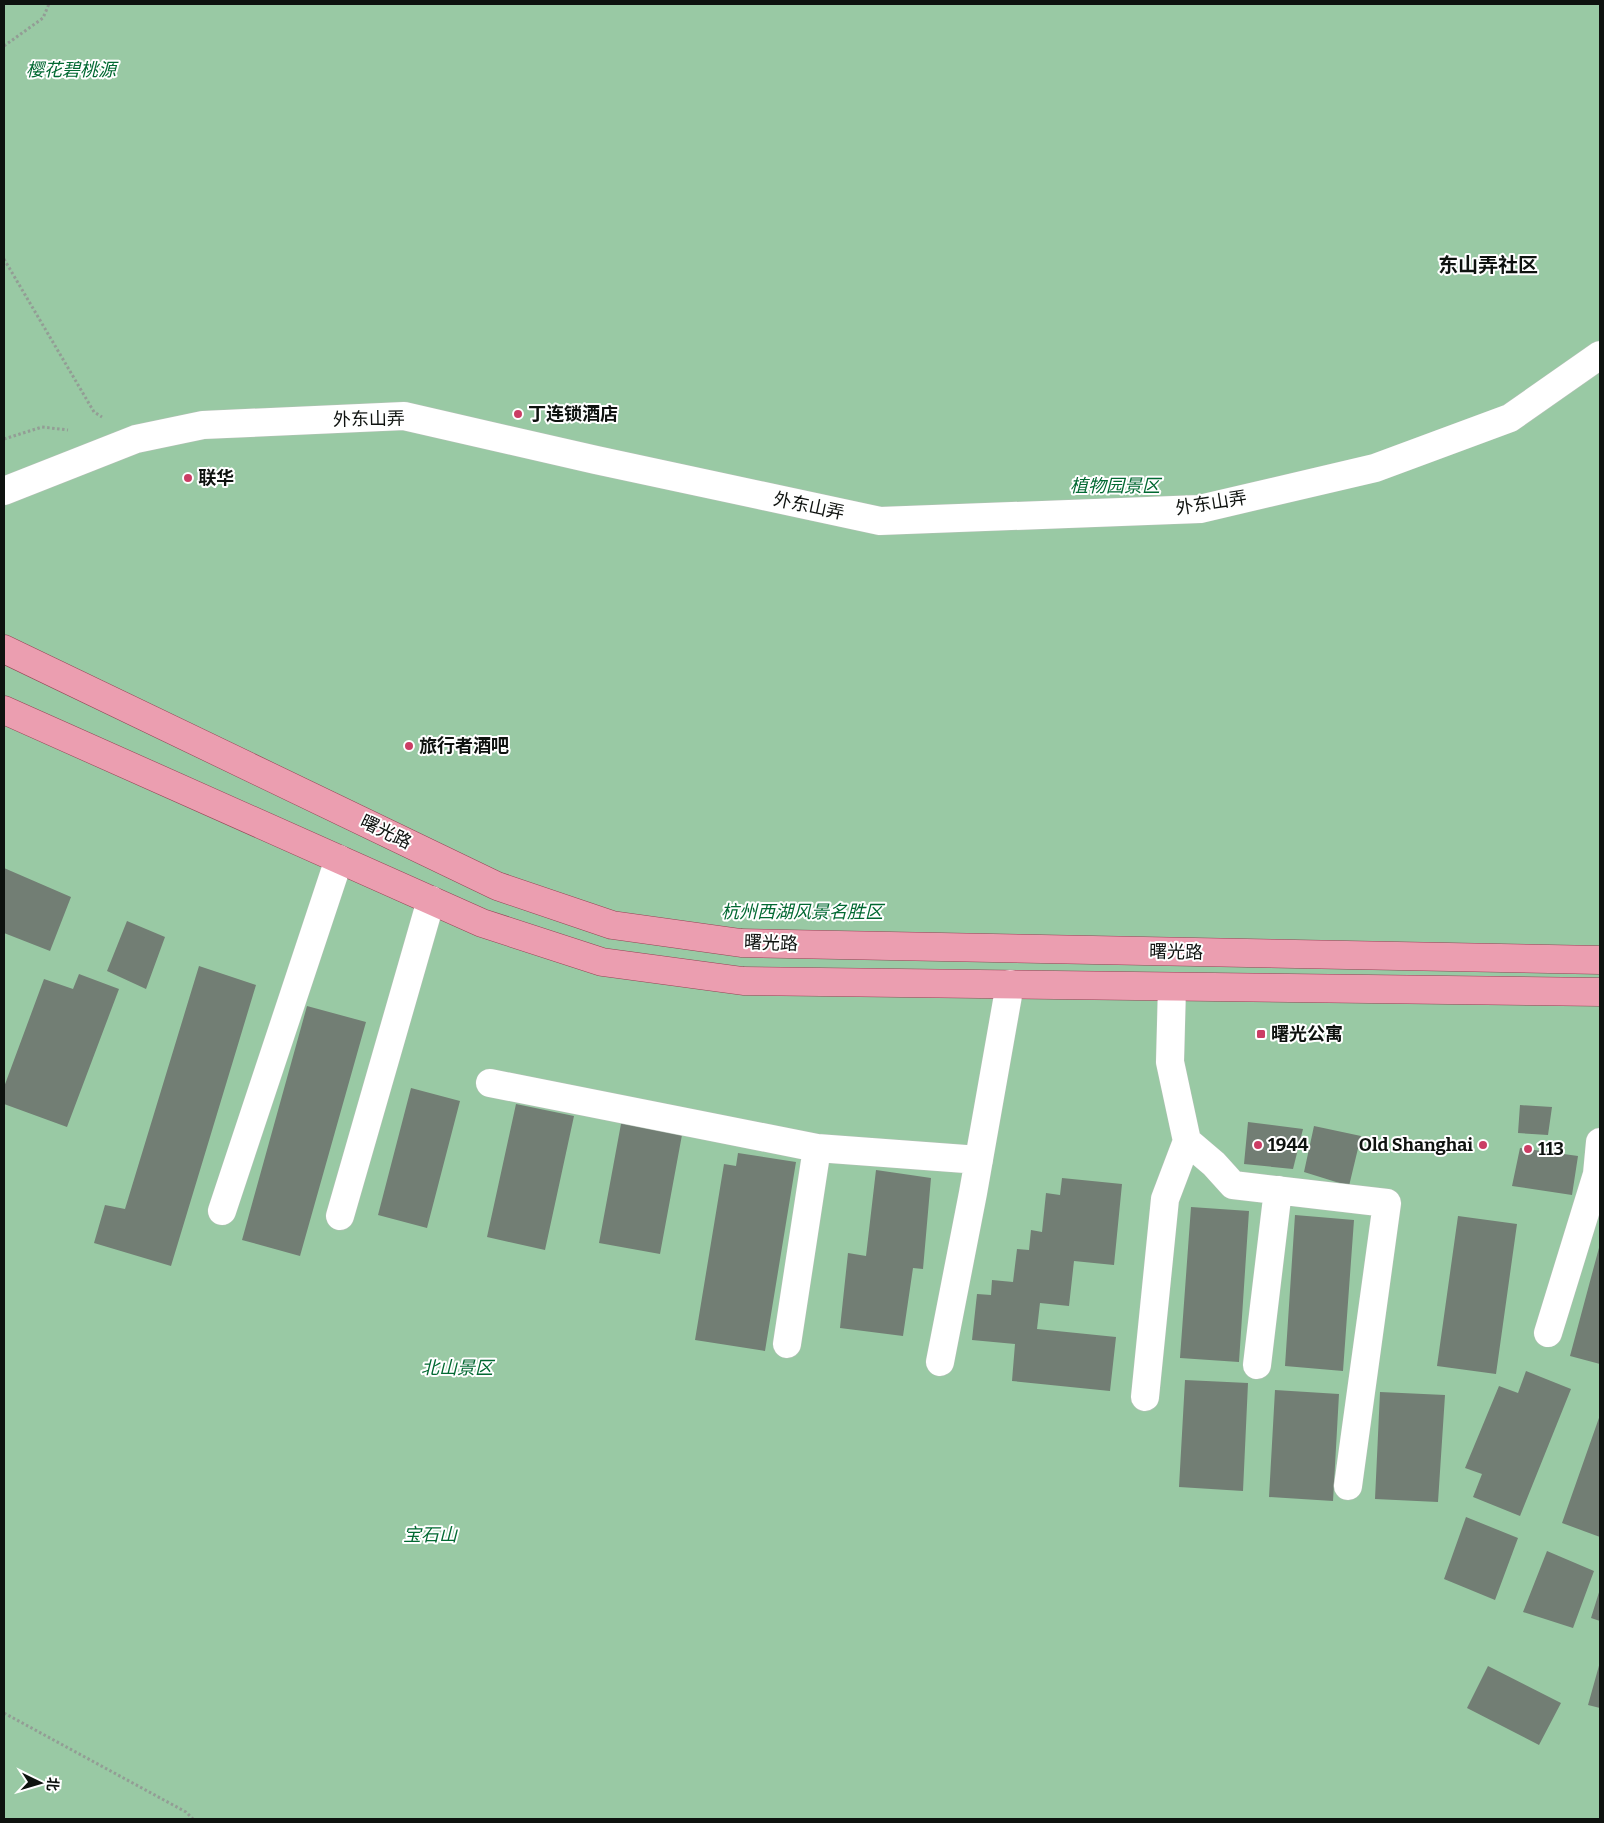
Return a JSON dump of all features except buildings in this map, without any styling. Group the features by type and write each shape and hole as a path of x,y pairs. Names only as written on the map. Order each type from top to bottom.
{"main road":[{"name":"曙光路","path":"4,649 497,886 612,925 741,943 1600,960"},
{"name":"曙光路","path":"4,710 482,923 602,962 742,981 1600,992"}],"street":[{"name":"外东山弄","path":"4,492 136,439 203,424 404,416 880,521 1200,509 1375,468 1510,418 1600,355"},
{"path":"222,1211 339,859"},
{"path":"340,1216 432,900"},
{"path":"940,1362 979,1160 1010,984"},
{"path":"1144,1397 1165,1199 1188,1141 1170,1062 1172,987"},
{"path":"490,1083 817,1148 979,1160"},
{"path":"1188,1141 1214,1164 1233,1185 1387,1203 1348,1486"},
{"path":"1548,1333 1597,1174 1600,1142"},
{"path":"787,1344 817,1148"},
{"path":"1257,1364 1278,1190"}],"path":[{"path":"4,46 43,18 49,4"},
{"path":"4,259 94,412 136,439"},
{"path":"4,439 42,427 70,431"},
{"path":"4,1713 186,1812 193,1819"}],"green space":[{"name":"杭州西湖风景名胜区","path":"4,4 1600,4 1600,1819 4,1819"}],"place":[{"name":"丁连锁酒店","path":"518,414"},
{"name":"联华","path":"188,478"},
{"name":"旅行者酒吧","path":"409,746"},
{"name":"曙光公寓","path":"1261,1034"},
{"name":"1944","path":"1258,1145"},
{"name":"Old Shanghai","path":"1483,1145"},
{"name":"113","path":"1528,1149"}],"district":[{"name":"东山弄社区","path":"1488,265"}],"park label":[{"name":"樱花碧桃源","path":"71,70"},
{"name":"植物园景区","path":"1115,486"},
{"name":"北山景区","path":"457,1368"},
{"name":"宝石山","path":"430,1535"}]}
